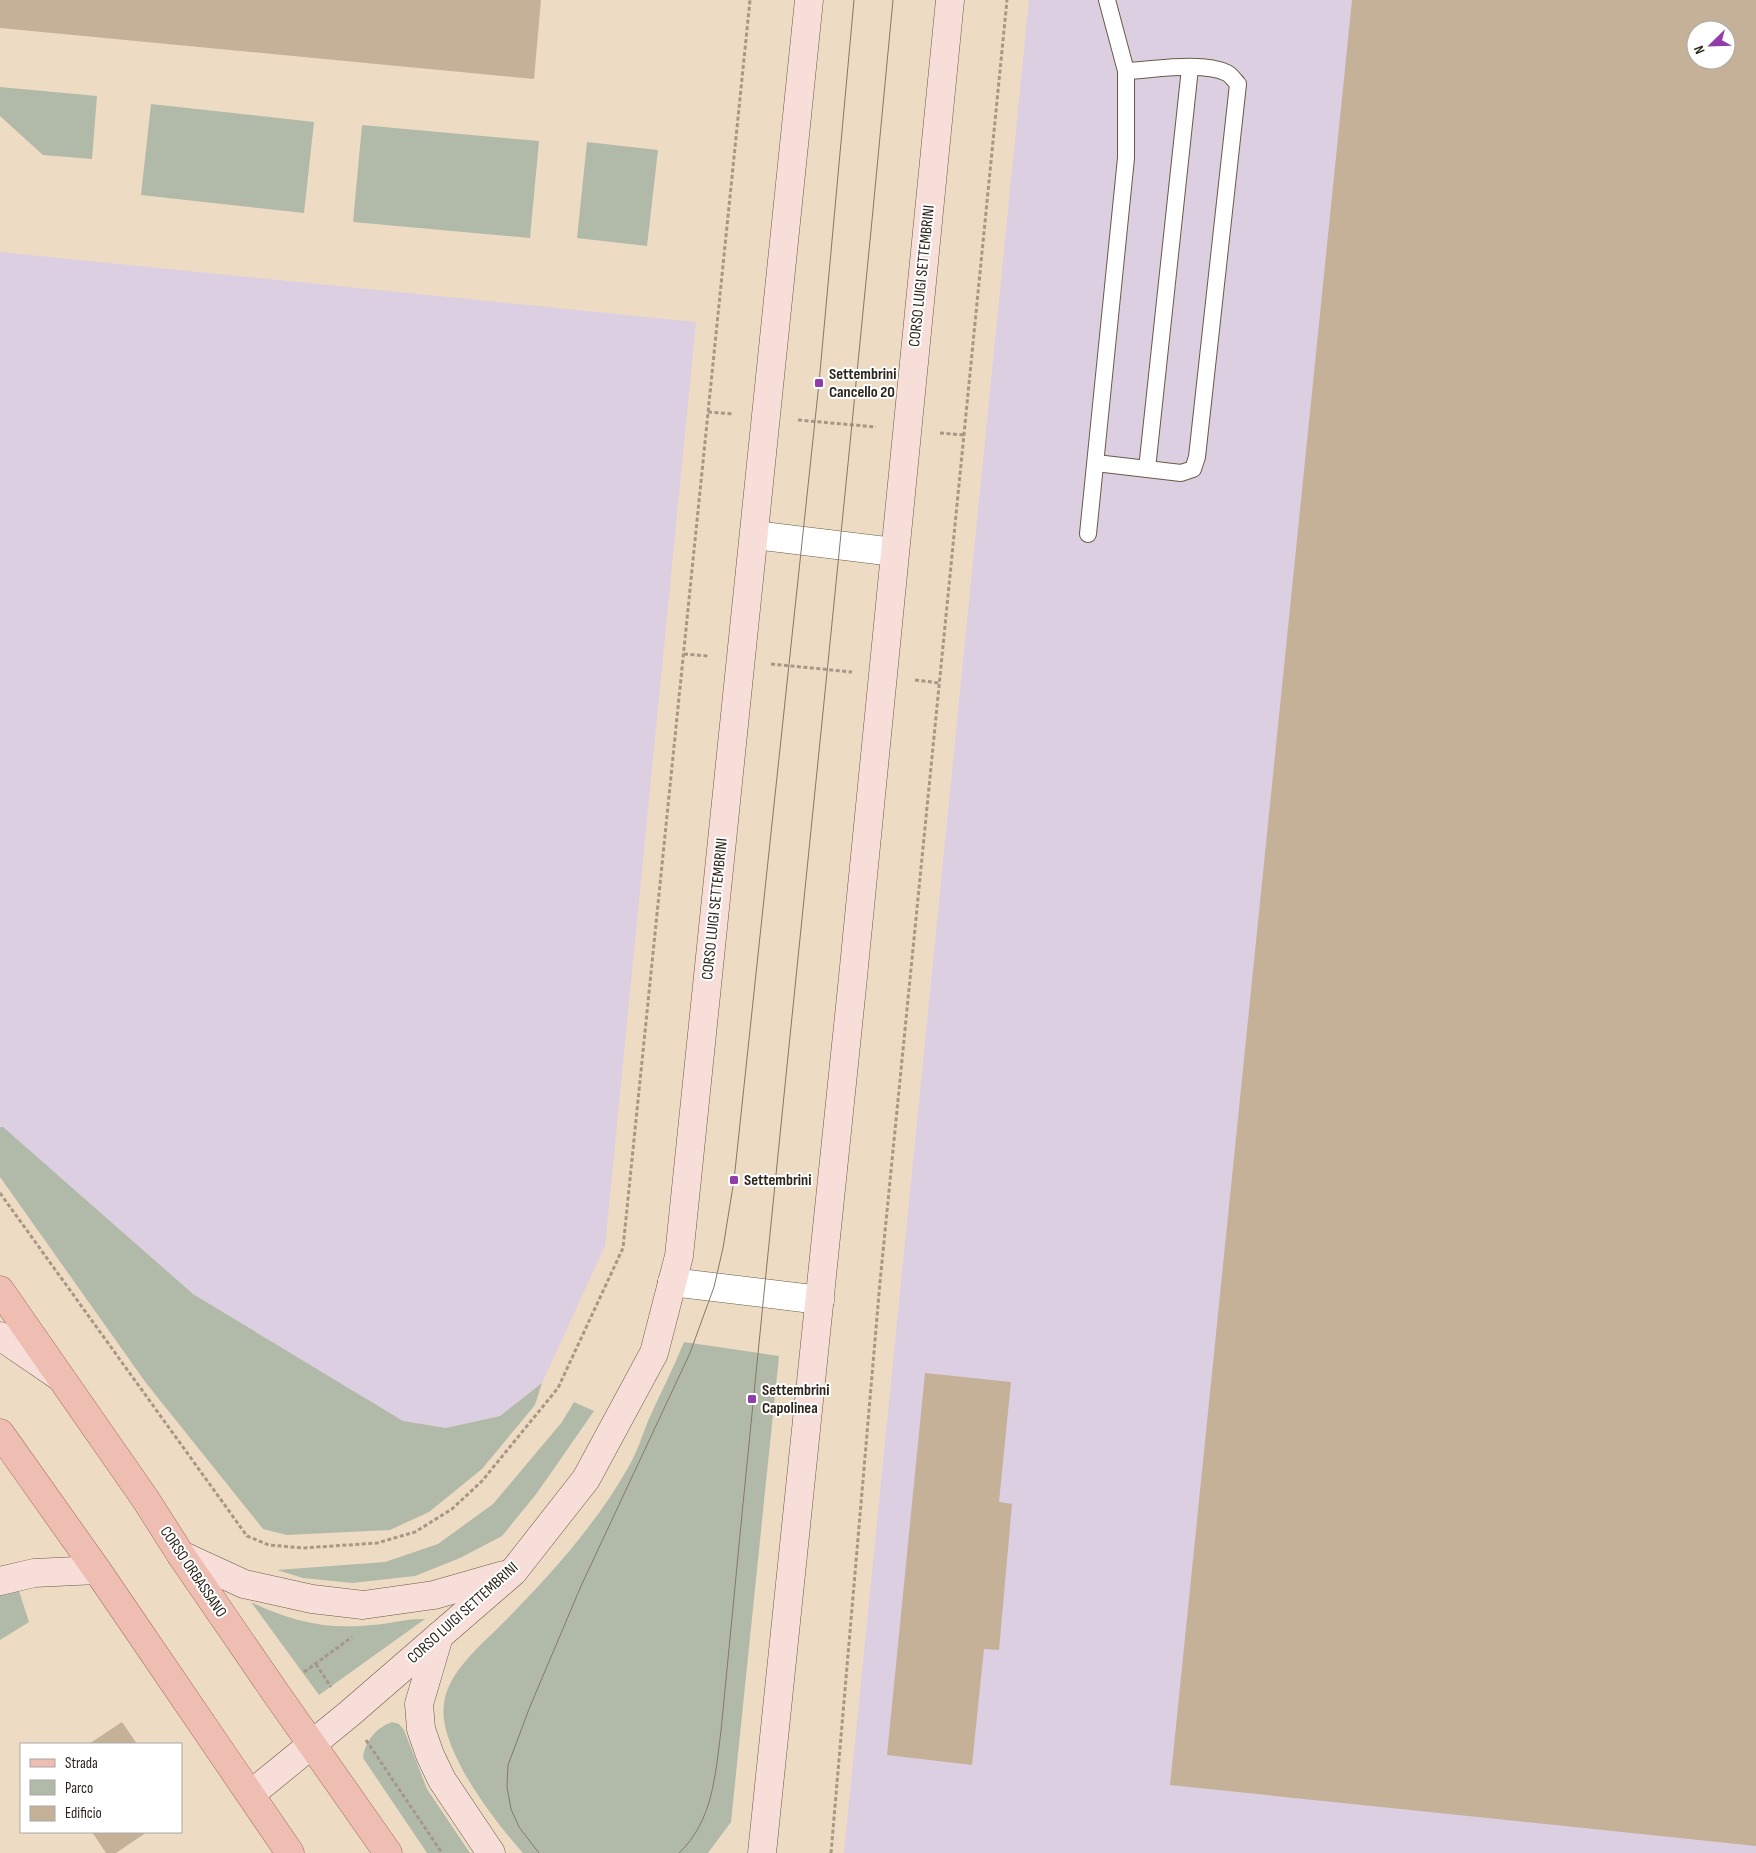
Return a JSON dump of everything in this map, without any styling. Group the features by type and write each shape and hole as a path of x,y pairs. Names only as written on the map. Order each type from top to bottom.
{"main road":[{"name":"CORSO LUIGI SETTEMBRINI","path":"251,1794 349,1714 512,1572 586,1480 654,1353 679,1256 809,0"},
{"name":"CORSO LUIGI SETTEMBRINI","path":"762,1853 820,1300 950,0"},
{"name":"CORSO ORBASSANO","path":"0,1290 388,1853"},
{"path":"0,1336 61,1378"},
{"path":"0,1432 97,1570 290,1853"},
{"path":"181,1555 244,1584 312,1600 363,1604 434,1595 512,1572"},
{"path":"0,1581 34,1573 97,1570"},
{"path":"439,1636 419,1704 421,1729 430,1755 442,1780 491,1853"}],"street":[{"path":"754,535 894,552"},
{"path":"672,1282 820,1300"}],"lane":[{"path":"1088,534 1126,158 1126,71 1107,0"},
{"path":"1096,463 1181,473 1193,468 1197,457 1238,84 1228,74 1213,69 1190,68 1126,71"},
{"path":"1147,469 1190,68"}],"path":[{"path":"0,1193 247,1536 269,1545 303,1548 377,1543 415,1532 452,1509 482,1481 558,1388 624,1248 750,0"},
{"path":"831,1853 880,1282 1007,0"},
{"path":"708,412 964,435"},
{"path":"684,654 939,683"},
{"path":"304,1672 357,1632"},
{"path":"316,1664 442,1853"}],"shaded area":[{"path":"1029,0 1756,0 1756,1853 844,1853"},
{"path":"0,252 696,322 605,1246 542,1383 500,1416 446,1428 403,1421 193,1294 0,1126"}],"green space":[{"path":"0,87 97,96 92,159 43,155 0,116"},
{"path":"151,104 314,122 304,213 141,195"},
{"path":"362,125 539,141 530,238 353,222"},
{"path":"587,142 658,150 647,246 577,238"},
{"path":"0,1127 3,1127 193,1294 403,1421 446,1428 500,1416 542,1383 535,1405 482,1469 429,1512 390,1530 287,1535 263,1529 146,1383 0,1177"},
{"path":"684,1342 779,1356 731,1822 708,1853 523,1853 483,1803 458,1761 449,1740 444,1721 444,1703 447,1691 460,1668 469,1657 524,1602 573,1547 603,1507 632,1461"},
{"path":"574,1402 594,1411 537,1493 502,1536 460,1558 415,1576 352,1583 303,1578 277,1570 385,1562 438,1544 493,1504 562,1422"},
{"path":"19,1591 29,1622 0,1640 0,1594"},
{"path":"251,1602 295,1619 324,1625 356,1626 425,1619 319,1695"},
{"path":"392,1722 399,1724 404,1730 427,1789 470,1853 427,1853 363,1758 366,1746 372,1736"}],"building":[{"path":"0,0 541,0 534,79 0,28"},
{"path":"1352,0 1756,0 1756,1846 1170,1785"},
{"path":"925,1373 1011,1382 999,1502 1012,1504 999,1650 984,1649 972,1765 887,1755"},
{"path":"122,1722 136,1743 90,1743"},
{"path":"93,1833 146,1833 116,1853 106,1853"}],"tram line":[{"path":"539,1853 519,1827 511,1809 507,1787 508,1765 529,1709 581,1586 690,1353 714,1287 723,1248 734,1180 819,383 854,0"},
{"path":"679,1853 699,1827 706,1812 714,1781 721,1731 893,0"}],"place":[{"name":"Settembrini Cancello 20","path":"819,383"},
{"name":"Settembrini","path":"734,1180"},
{"name":"Settembrini Capolinea","path":"752,1399"}]}
